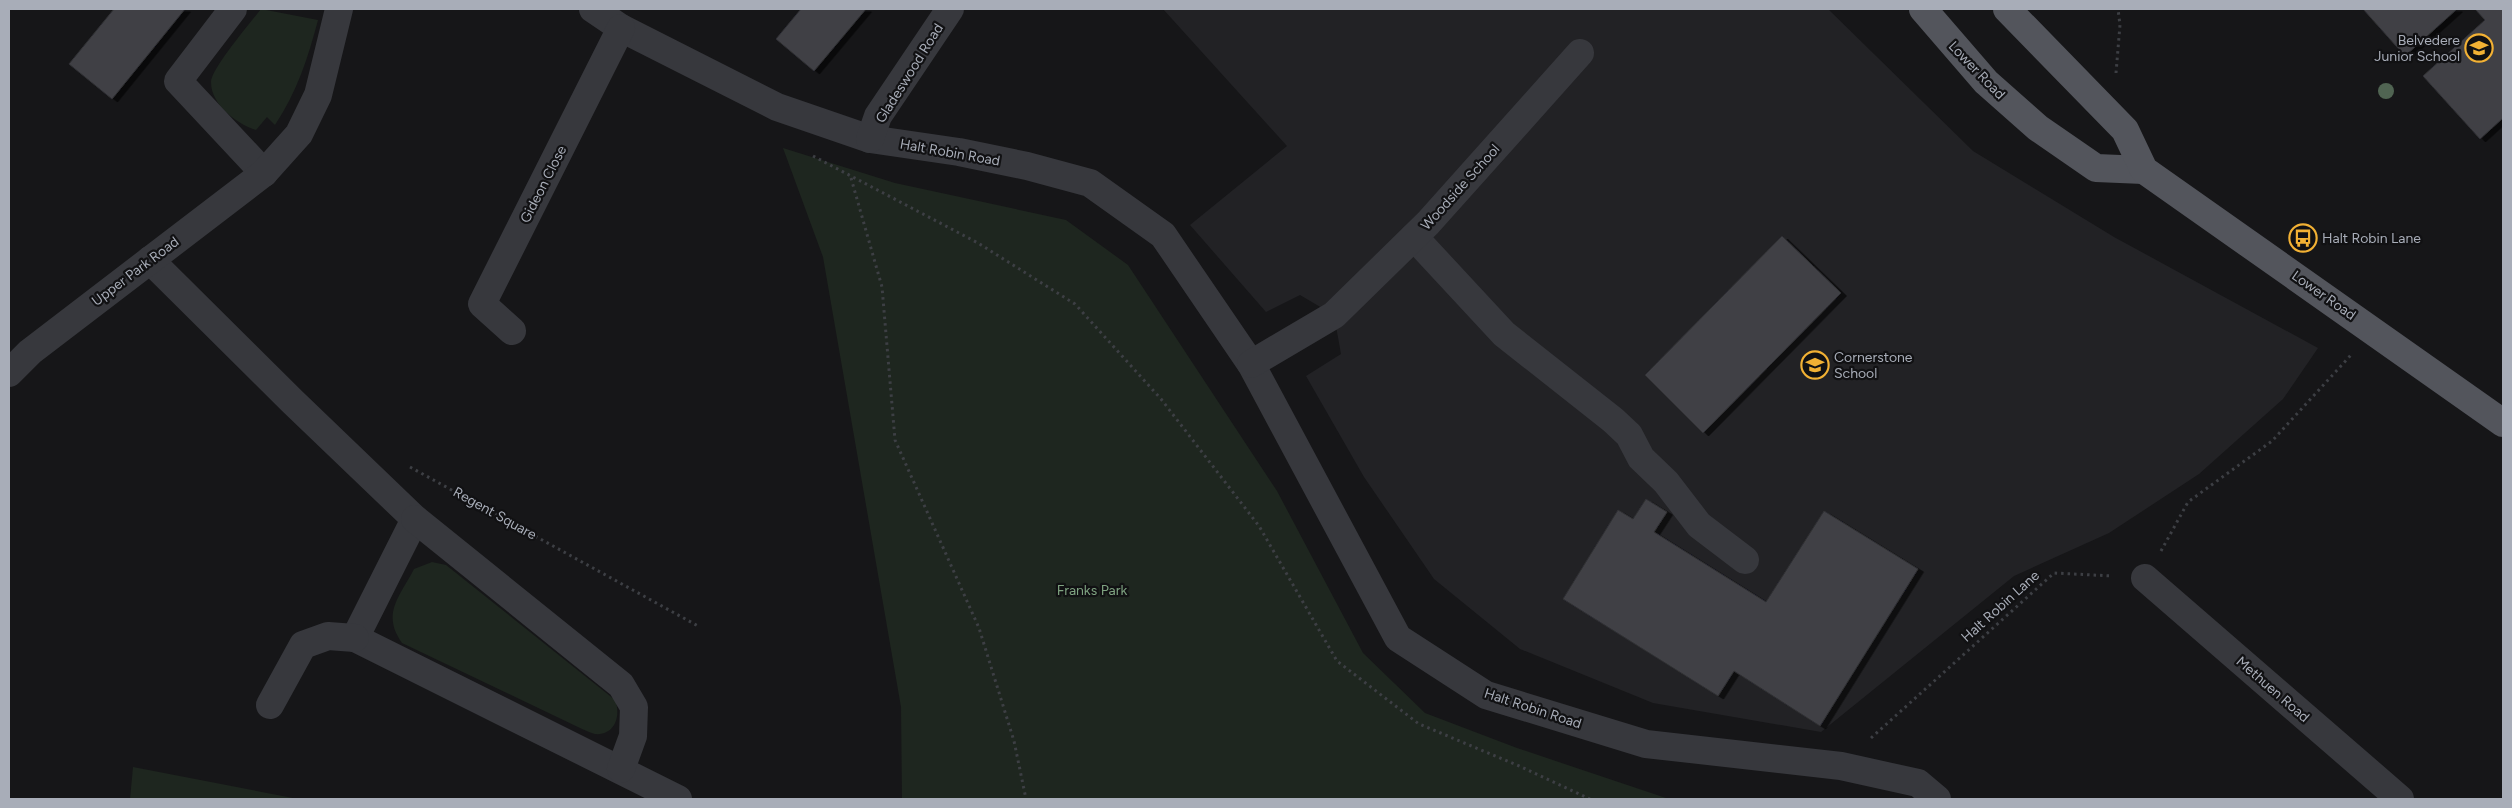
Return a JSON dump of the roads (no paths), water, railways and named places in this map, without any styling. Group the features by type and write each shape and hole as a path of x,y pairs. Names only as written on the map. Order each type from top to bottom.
{"main road":[{"name":"Lower Road","path":"1923,9 1986,82 2038,128 2067,150 2096,168 2144,170"},
{"name":"Lower Road","path":"2007,9 2125,130 2144,170 2374,330 2503,423"}],"street":[{"path":"233,9 178,81 264,173"},
{"name":"Upper Park Road","path":"9,373 30,352 264,173 299,134 318,95 339,9"},
{"name":"Halt Robin Road","path":"593,9 621,28 777,107 870,139 959,152 1028,166 1090,183 1163,235 1250,364 1398,638 1486,695 1646,744 1840,766 1918,784 1937,799"},
{"name":"Gladeswood Road","path":"870,139 878,116 950,9"},
{"name":"Gideon Close","path":"512,331 482,304 621,28"},
{"name":"Woodside School","path":"1250,364 1334,315 1414,237 1580,53"},
{"path":"1414,237 1504,334 1613,420 1629,435 1641,458 1666,482 1699,525 1745,560"},
{"path":"150,260 292,401 415,519 621,685 634,707 633,736 621,769"},
{"path":"355,638 415,519"},
{"name":"Methuen Road","path":"2145,578 2400,799"},
{"path":"270,705 303,645 328,636 355,638 678,799"}],"place":[{"name":"Belvedere Junior School","path":"2479,48"},
{"name":"Halt Robin Lane","path":"2303,238"},
{"name":"Cornerstone School","path":"1815,365"}],"park label":[{"name":"Franks Park","path":"1092,590"}]}
